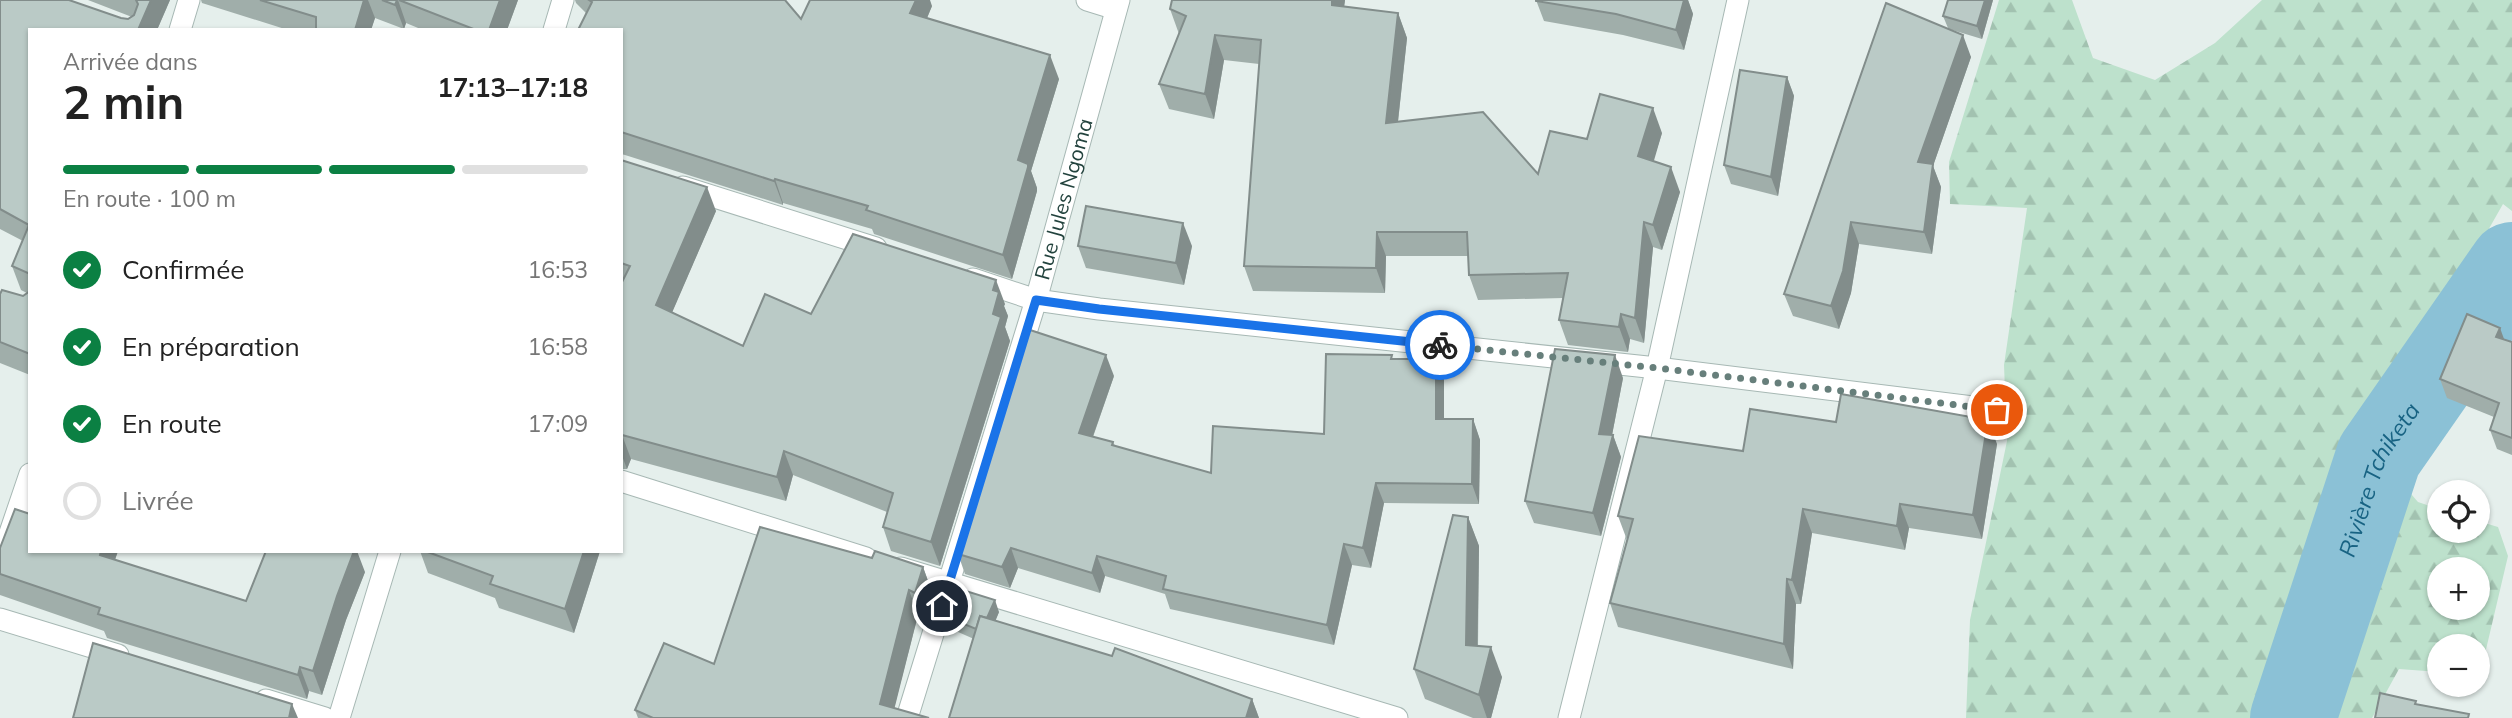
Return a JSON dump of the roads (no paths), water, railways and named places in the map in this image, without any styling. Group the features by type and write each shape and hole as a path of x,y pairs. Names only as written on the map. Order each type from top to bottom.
{"street":[{"path":"181,28 189,0"},
{"path":"555,28 563,0"},
{"path":"1087,0 1117,4"},
{"path":"1569,718 1657,368 1738,0"},
{"name":"Rue Jules Ngoma","path":"907,718 1036,300 1117,4"},
{"path":"660,179 893,254"},
{"path":"958,275 1036,300 1099,309 1657,368 1997,410"},
{"path":"0,562 28,480"},
{"path":"623,482 1397,718"},
{"path":"339,718 389,553"},
{"path":"0,619 143,663"},
{"path":"247,694 325,718"}],"waterway":[{"name":"Rivière Tchiketa","path":"2293,718 2379,456 2512,265"}]}
